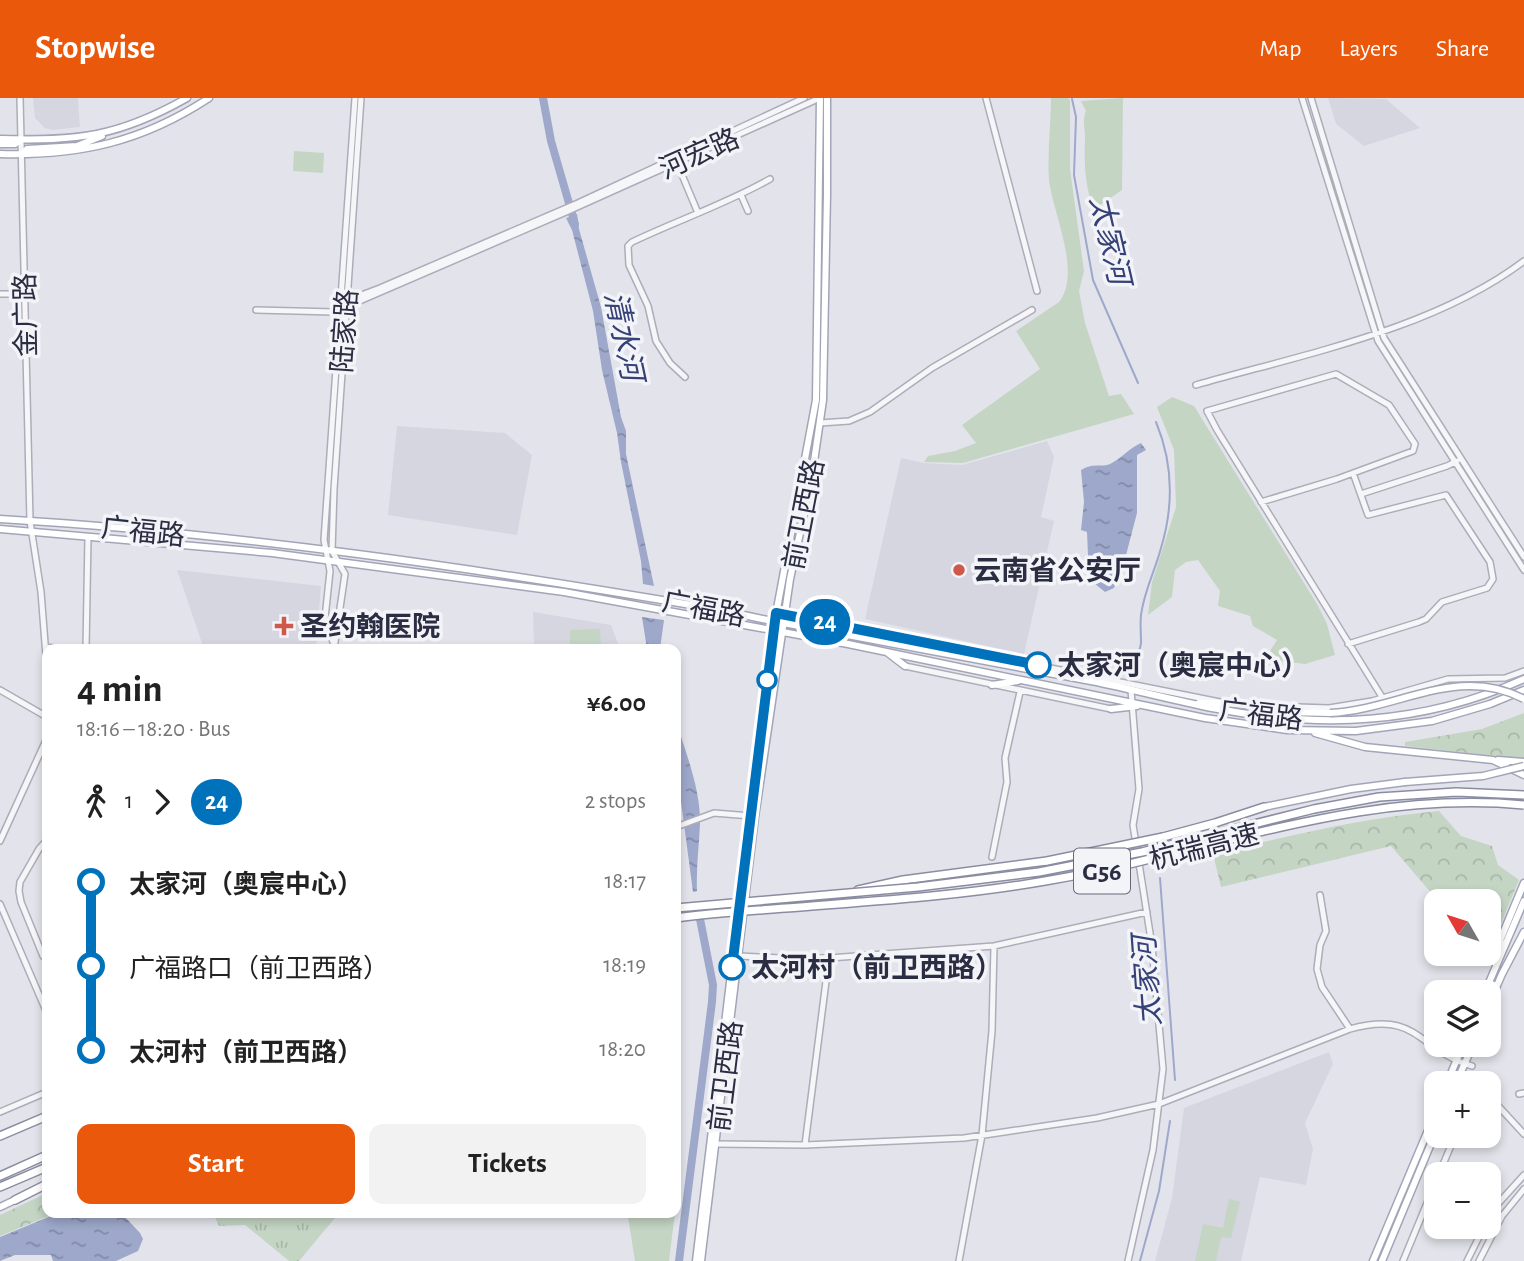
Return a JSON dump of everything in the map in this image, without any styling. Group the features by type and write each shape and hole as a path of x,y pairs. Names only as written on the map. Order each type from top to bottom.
{"highway":[{"name":"杭瑞高速","path":"681,908 965,882 1073,866 1294,813 1372,798 1444,792 1524,795"},
{"name":"杭瑞高速","path":"681,918 930,896 1041,882 1144,862 1316,819 1380,807 1456,803 1524,806"},
{"path":"839,894 903,880 1071,857 1163,837 1264,807"},
{"path":"0,1136 42,1118"},
{"path":"0,1176 42,1157"},
{"path":"0,1187 42,1169"},
{"path":"15,1200 42,1186"}],"main road":[{"path":"0,142 15,144 22,140 59,140 107,133 139,123 187,98"},
{"path":"0,155 74,152 111,144 144,134 209,98"},
{"name":"前卫西路","path":"714,1144 773,630 816,400 820,98"},
{"name":"前卫西路","path":"699,1261 755,817 785,615 823,400 827,98"},
{"path":"107,133 104,141 111,144"},
{"path":"22,155 27,149 84,145 107,133"},
{"name":"广福路","path":"0,519 329,551 567,584 1110,685 1192,704 1287,719 1356,721 1429,711 1486,695 1524,679"},
{"name":"广福路","path":"0,529 255,552 435,573 564,592 886,652 1132,705 1145,705 1255,726 1310,732 1356,731 1432,721 1490,704 1524,690"},
{"path":"886,652 905,666"},
{"path":"1074,672 1110,685"},
{"path":"992,685 1024,680"},
{"path":"1250,706 1287,712 1330,713 1365,709 1455,685 1490,686 1524,699"},
{"path":"1192,704 1225,703"},
{"path":"1111,709 1132,705"},
{"path":"1310,732 1365,747 1524,764"},
{"path":"1493,760 1524,775"},
{"path":"1264,807 1351,789 1483,776 1524,764"},
{"path":"1495,967 1501,938 1524,883"},
{"path":"1490,980 1524,901"},
{"path":"1499,980 1524,932"},
{"path":"1458,1071 1461,1057"},
{"path":"1455,1071 1464,1057"},
{"path":"1373,1261 1424,1140"},
{"path":"1382,1261 1429,1148"},
{"path":"0,1207 15,1200"}],"street":[{"name":"金广路","path":"20,98 30,520 46,644"},
{"name":"陆家路","path":"333,644 325,618 330,571 327,561 334,489 355,98"},
{"name":"陆家路","path":"343,304 361,98"},
{"name":"河宏路","path":"578,205 804,98"},
{"name":"河宏路","path":"578,205 820,98"},
{"path":"986,98 1037,291"},
{"path":"1302,98 1335,209 1378,332"},
{"path":"1311,98 1382,349 1524,557"},
{"path":"677,163 698,213"},
{"path":"685,377 670,363 656,341 648,306 629,265 628,246 770,179"},
{"path":"741,195 748,211"},
{"path":"256,310 334,312 343,304 578,205"},
{"path":"1335,209 1343,206"},
{"path":"1196,385 1378,332 1446,308 1473,295 1524,261"},
{"path":"0,294 24,295"},
{"path":"820,423 849,421 870,412 932,368 1032,310"},
{"path":"1261,502 1413,451 1416,448 1389,405 1342,376 1332,373 1207,411 1261,502 1382,697"},
{"path":"1361,494 1457,461"},
{"path":"1348,644 1426,619 1443,602 1487,588 1493,579 1490,562 1446,495 1368,515 1353,473"},
{"path":"1477,491 1524,570"},
{"path":"86,644 88,537"},
{"name":"陆家路","path":"329,551 345,574 335,644"},
{"path":"776,613 1250,706 1329,708 1448,679 1506,678 1524,671"},
{"path":"905,666 1111,709"},
{"path":"0,690 42,714"},
{"path":"1128,1261 1148,1178 1163,1069 1155,968 1133,825 1139,789 1131,690"},
{"path":"992,857 1007,782 1005,758 1020,692"},
{"path":"0,841 42,749"},
{"path":"681,825 704,815 724,813 751,816"},
{"path":"42,848 20,882 19,891 42,954"},
{"path":"1320,895 1326,931 1320,945 1317,969 1322,987 1350,1029"},
{"path":"0,904 42,1001"},
{"path":"739,956 829,958 994,946 1147,912"},
{"path":"959,1261 982,1135 992,1031 994,946"},
{"path":"805,1145 829,958"},
{"path":"714,1144 805,1145 982,1135 1097,1118 1159,1104 1350,1029 1370,1024 1392,1023 1406,1027 1460,1063 1472,1066"},
{"path":"0,1112 42,1094"},
{"path":"1501,1109 1524,1134"},
{"path":"1501,1200 1524,1175"},
{"path":"1479,1261 1502,1216 1524,1189"},
{"path":"1403,1261 1424,1211"},
{"path":"1467,1261 1478,1239"}],"shaded area":[{"path":"33,98 78,98 80,127 53,130 45,128 35,118"},
{"path":"1328,98 1386,99 1420,128 1364,146 1336,124"},
{"path":"397,426 505,433 532,455 517,535 388,515"},
{"name":"云南省公安厅","path":"1047,441 1054,457 1041,517 1054,521 1024,654 865,619 901,458 924,463 962,465"},
{"path":"177,570 321,586 316,644 202,644"},
{"path":"533,612 611,625 618,644 534,644"},
{"path":"1329,1052 1333,1064 1305,1123 1313,1149 1306,1185 1260,1177 1241,1261 1155,1261 1172,1198 1184,1108"}],"green space":[{"path":"1051,98 1070,100 1070,169 1084,271 1079,291 1085,323 1109,396 1121,394 1134,414 963,463 924,462 928,456 955,451 976,443 962,425 1040,369 1016,331 1059,302 1068,275 1064,243 1049,180"},
{"path":"1123,98 1122,190 1093,210 1085,166 1086,111 1081,101"},
{"path":"294,151 324,153 323,173 293,171"},
{"path":"1172,397 1194,406 1317,604 1327,624 1335,655 1305,664 1265,659 1277,640 1253,626 1250,616 1218,606 1220,591 1198,560 1186,562 1175,570 1172,597 1148,615 1152,582 1176,507 1174,450 1157,407"},
{"path":"600,629 601,644 570,644 570,630"},
{"path":"1524,713 1524,770 1505,757 1405,746 1405,742 1482,729"},
{"path":"1439,811 1461,836 1492,846 1498,865 1519,880 1502,921 1502,889 1428,889 1391,846 1221,887 1213,854 1297,834"},
{"path":"42,1195 44,1218 0,1236 0,1215"},
{"path":"1229,1199 1240,1202 1231,1238 1221,1237 1216,1261 1195,1261 1203,1224 1223,1228"},
{"path":"215,1218 335,1218 299,1261 289,1261 245,1225 219,1226"},
{"path":"628,1218 674,1218 669,1261 635,1261"}],"water":[{"path":"577,214 601,307 621,417 626,431 626,454 654,586 643,584 641,561 602,370 593,311 572,230 566,218"},
{"path":"1141,443 1146,450 1137,455 1137,513 1114,588 1105,592 1089,579 1087,532 1081,530 1084,502 1081,470 1110,464"},
{"path":"642,617 664,620 661,644 646,644"},
{"path":"681,737 700,811 697,891 693,892 681,802"},
{"path":"46,1218 126,1218 143,1239 138,1251 116,1261 53,1261 51,1255 15,1255 0,1261 0,1237"}],"waterway":[{"name":"清水河","path":"543,98 551,141 575,224"},
{"name":"太家河","path":"1072,99 1076,117 1074,175 1093,280 1138,383"},
{"name":"太家河","path":"1136,667 1141,645 1142,606 1159,556 1170,500 1166,453 1156,422"},
{"name":"太家河","path":"1160,878 1175,1080"},
{"name":"清水河","path":"679,1261 712,1002 713,985 700,919"},
{"name":"太家河","path":"1140,1261 1159,1191 1170,1121"}],"bus line":[{"name":"24","path":"732,967 776,613 1038,665"}],"place":[{"name":"云南省公安厅","path":"959,570"},
{"name":"圣约翰医院","path":"284,626"},
{"name":"太家河（奥宸中心）","path":"1038,665"},
{"name":"太河村（前卫西路）","path":"732,967"}]}
